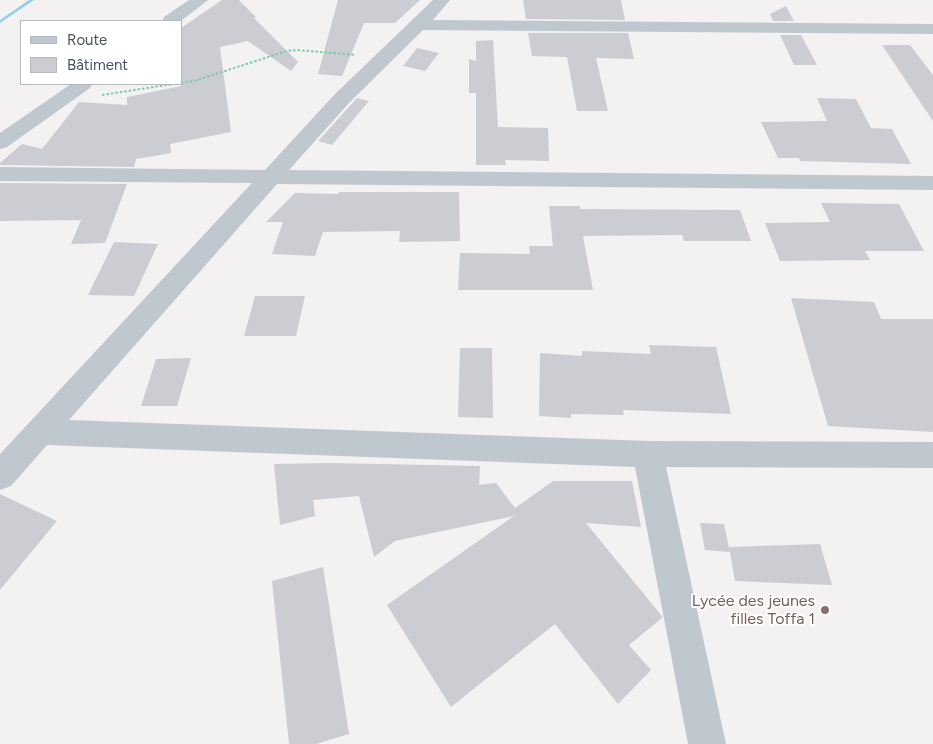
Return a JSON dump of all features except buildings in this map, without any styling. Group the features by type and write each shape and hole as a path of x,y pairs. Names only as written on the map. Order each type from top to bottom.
{"street":[{"path":"171,20 200,0"},
{"path":"0,476 42,432 271,175 357,82 387,57 442,0"},
{"path":"419,25 933,29"},
{"path":"0,143 91,90"},
{"path":"0,174 933,182"},
{"path":"42,432 648,454 933,455"},
{"path":"648,454 707,744"}],"path":[{"path":"182,82 194,81 287,51 297,50 387,57"},
{"path":"91,90 159,85"}],"waterway":[{"path":"0,22 32,0"}],"place":[{"name":"Lycée des jeunes filles Toffa 1","path":"825,610"}]}
